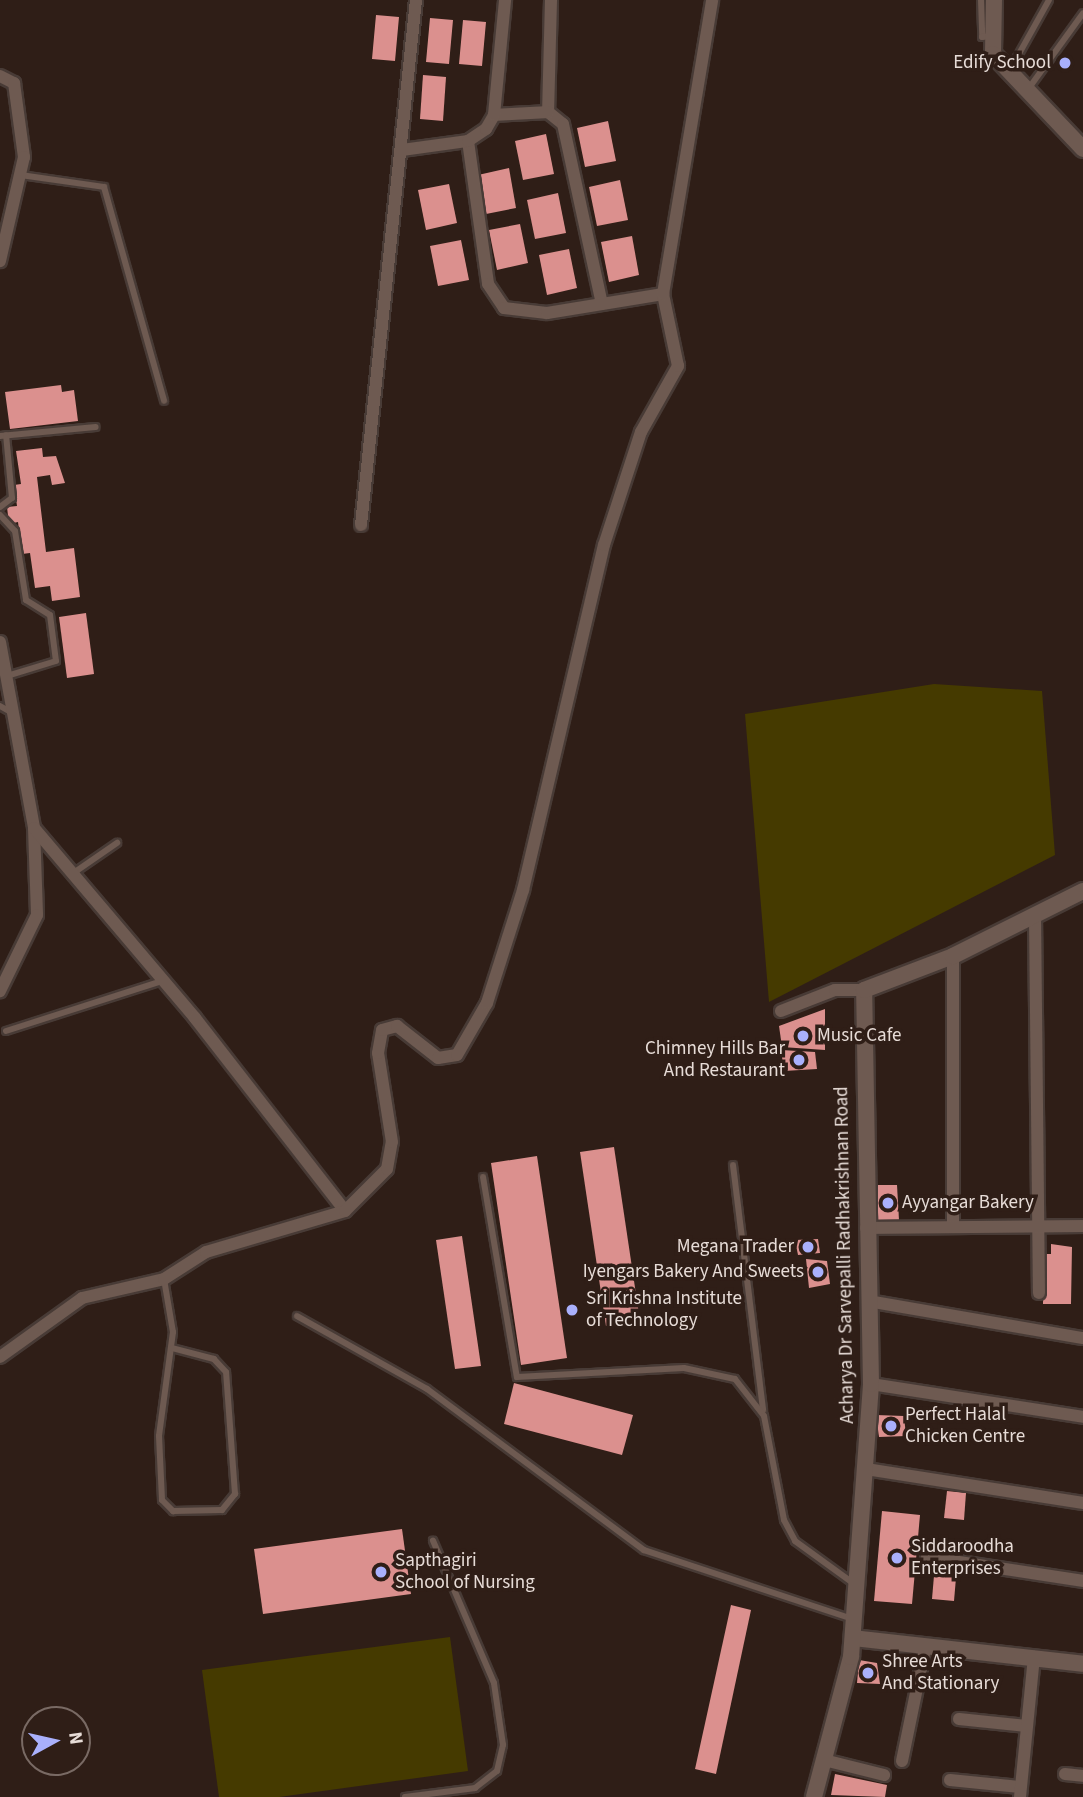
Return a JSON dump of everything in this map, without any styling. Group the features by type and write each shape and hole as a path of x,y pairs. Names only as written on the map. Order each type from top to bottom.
{"street":[{"path":"361,525 416,0"},
{"path":"402,150 468,141 494,115 505,0"},
{"path":"548,112 551,0"},
{"path":"0,1357 82,1298 164,1279 206,1252 345,1211 387,1169 392,1142 378,1053 382,1030 397,1026 438,1058 457,1055 487,1003 523,890 604,545 641,432 678,366 663,294 712,0"},
{"path":"994,0 993,54 1082,145"},
{"path":"0,76 14,83 24,157 0,261"},
{"path":"494,115 548,112 563,124 602,304"},
{"path":"468,141 488,284 504,308 547,313 663,294"},
{"path":"0,642 34,828 34,931 0,991"},
{"path":"34,828 159,982 195,1018 345,1211"},
{"path":"781,1011 835,990 864,990 953,956 1081,893"},
{"path":"1035,915 1039,1293"},
{"path":"953,956 954,1227"},
{"name":"Acharya Dr Sarvepalli Radhakrishnan Road","path":"814,1797 853,1639 866,1469 871,1384 866,1228 864,990"},
{"path":"866,1228 1083,1226"},
{"path":"868,1301 1083,1338"},
{"path":"871,1384 1083,1417"},
{"path":"866,1469 1083,1503"},
{"path":"927,1557 1083,1581"},
{"path":"853,1639 925,1649 1034,1657 1083,1664"},
{"path":"902,1761 925,1649"},
{"path":"950,1780 1020,1792 1034,1657"},
{"path":"959,1719 1027,1726"},
{"path":"824,1760 884,1775"},
{"path":"1065,1774 1083,1776"}],"lane":[{"path":"981,0 982,37 993,36"},
{"path":"1009,72 1049,0"},
{"path":"1027,91 1083,13"},
{"path":"20,175 104,187 164,401"},
{"path":"0,507 12,498 3,435 96,427"},
{"path":"0,515 15,531 26,600 50,615 56,661 6,676"},
{"path":"0,706 13,712"},
{"path":"72,874 117,843"},
{"path":"6,1031 159,982"},
{"path":"733,1165 764,1416 784,1520 795,1541 858,1586"},
{"path":"483,1177 517,1377 718,1371 750,1391 764,1416"},
{"path":"164,1279 172,1348 159,1436 162,1500 173,1511 222,1510 235,1494 226,1372 214,1359 172,1348"},
{"path":"297,1317 427,1389 644,1550 855,1620"},
{"path":"405,1797 475,1788 496,1772 503,1745 494,1683 433,1541"}],"shaded area":[{"path":"934,684 1042,691 1055,855 769,1002 745,714"},
{"path":"450,1637 468,1771 279,1797 219,1797 202,1670"}],"building":[{"path":"376,15 399,17 395,61 372,59"},
{"path":"430,18 453,20 449,64 426,62"},
{"path":"463,20 486,22 482,66 459,64"},
{"path":"423,75 446,77 443,121 420,119"},
{"path":"608,121 616,161 585,167 577,128"},
{"path":"546,134 554,174 523,180 515,141"},
{"path":"509,168 516,208 486,214 478,175"},
{"path":"620,180 628,220 597,226 589,187"},
{"path":"449,184 457,223 426,230 418,190"},
{"path":"558,193 566,233 535,239 527,200"},
{"path":"520,224 528,263 497,270 489,230"},
{"path":"632,236 639,275 609,282 601,242"},
{"path":"461,240 469,280 438,286 430,246"},
{"path":"569,249 577,288 547,295 539,255"},
{"path":"61,385 62,392 74,390 78,421 10,429 5,392"},
{"path":"42,448 43,457 56,456 65,483 52,485 50,475 37,477 46,552 74,548 80,597 52,601 50,586 35,588 30,553 22,554 18,522 9,524 7,507 17,506 14,485 21,484 16,451"},
{"path":"86,613 94,674 67,678 59,617"},
{"name":"Music Cafe","path":"825,1009 825,1050 782,1047 779,1026"},
{"name":"Chimney Hills Bar And Restaurant","path":"781,1050 815,1052 817,1069 784,1071"},
{"path":"614,1147 640,1321 606,1326 580,1152"},
{"path":"537,1156 567,1358 521,1365 491,1163"},
{"name":"Ayyangar Bakery","path":"878,1185 897,1185 899,1220 877,1221"},
{"path":"462,1236 481,1366 455,1369 436,1240"},
{"name":"Megana Trader","path":"818,1239 820,1253 798,1255 795,1240"},
{"path":"1051,1244 1072,1247 1071,1304 1043,1304 1044,1254 1051,1254"},
{"name":"Iyengars Bakery And Sweets","path":"806,1259 827,1261 830,1284 809,1288"},
{"path":"514,1383 633,1415 622,1455 504,1424"},
{"name":"Perfect Halal Chicken Centre","path":"876,1415 904,1416 906,1436 879,1437"},
{"path":"947,1491 966,1493 964,1520 944,1518"},
{"name":"Siddaroodha Enterprises","path":"882,1511 920,1515 912,1604 874,1601"},
{"path":"402,1529 411,1594 263,1614 254,1549"},
{"path":"935,1564 957,1566 954,1601 932,1599"},
{"path":"731,1605 751,1610 716,1774 695,1769"},
{"name":"Shree Arts And Stationary","path":"859,1660 877,1663 880,1684 857,1683"},
{"path":"835,1774 887,1785 885,1797 831,1795"}],"place":[{"name":"Edify School","path":"1065,63"},
{"name":"Music Cafe","path":"803,1036"},
{"name":"Chimney Hills Bar And Restaurant","path":"799,1060"},
{"name":"Ayyangar Bakery","path":"888,1203"},
{"name":"Megana Trader","path":"808,1247"},
{"name":"Iyengars Bakery And Sweets","path":"818,1272"},
{"name":"Sri Krishna Institute of Technology","path":"572,1310"},
{"name":"Perfect Halal Chicken Centre","path":"891,1426"},
{"name":"Siddaroodha Enterprises","path":"897,1558"},
{"name":"Sapthagiri School of Nursing","path":"381,1572"},
{"name":"Shree Arts And Stationary","path":"868,1673"}]}
